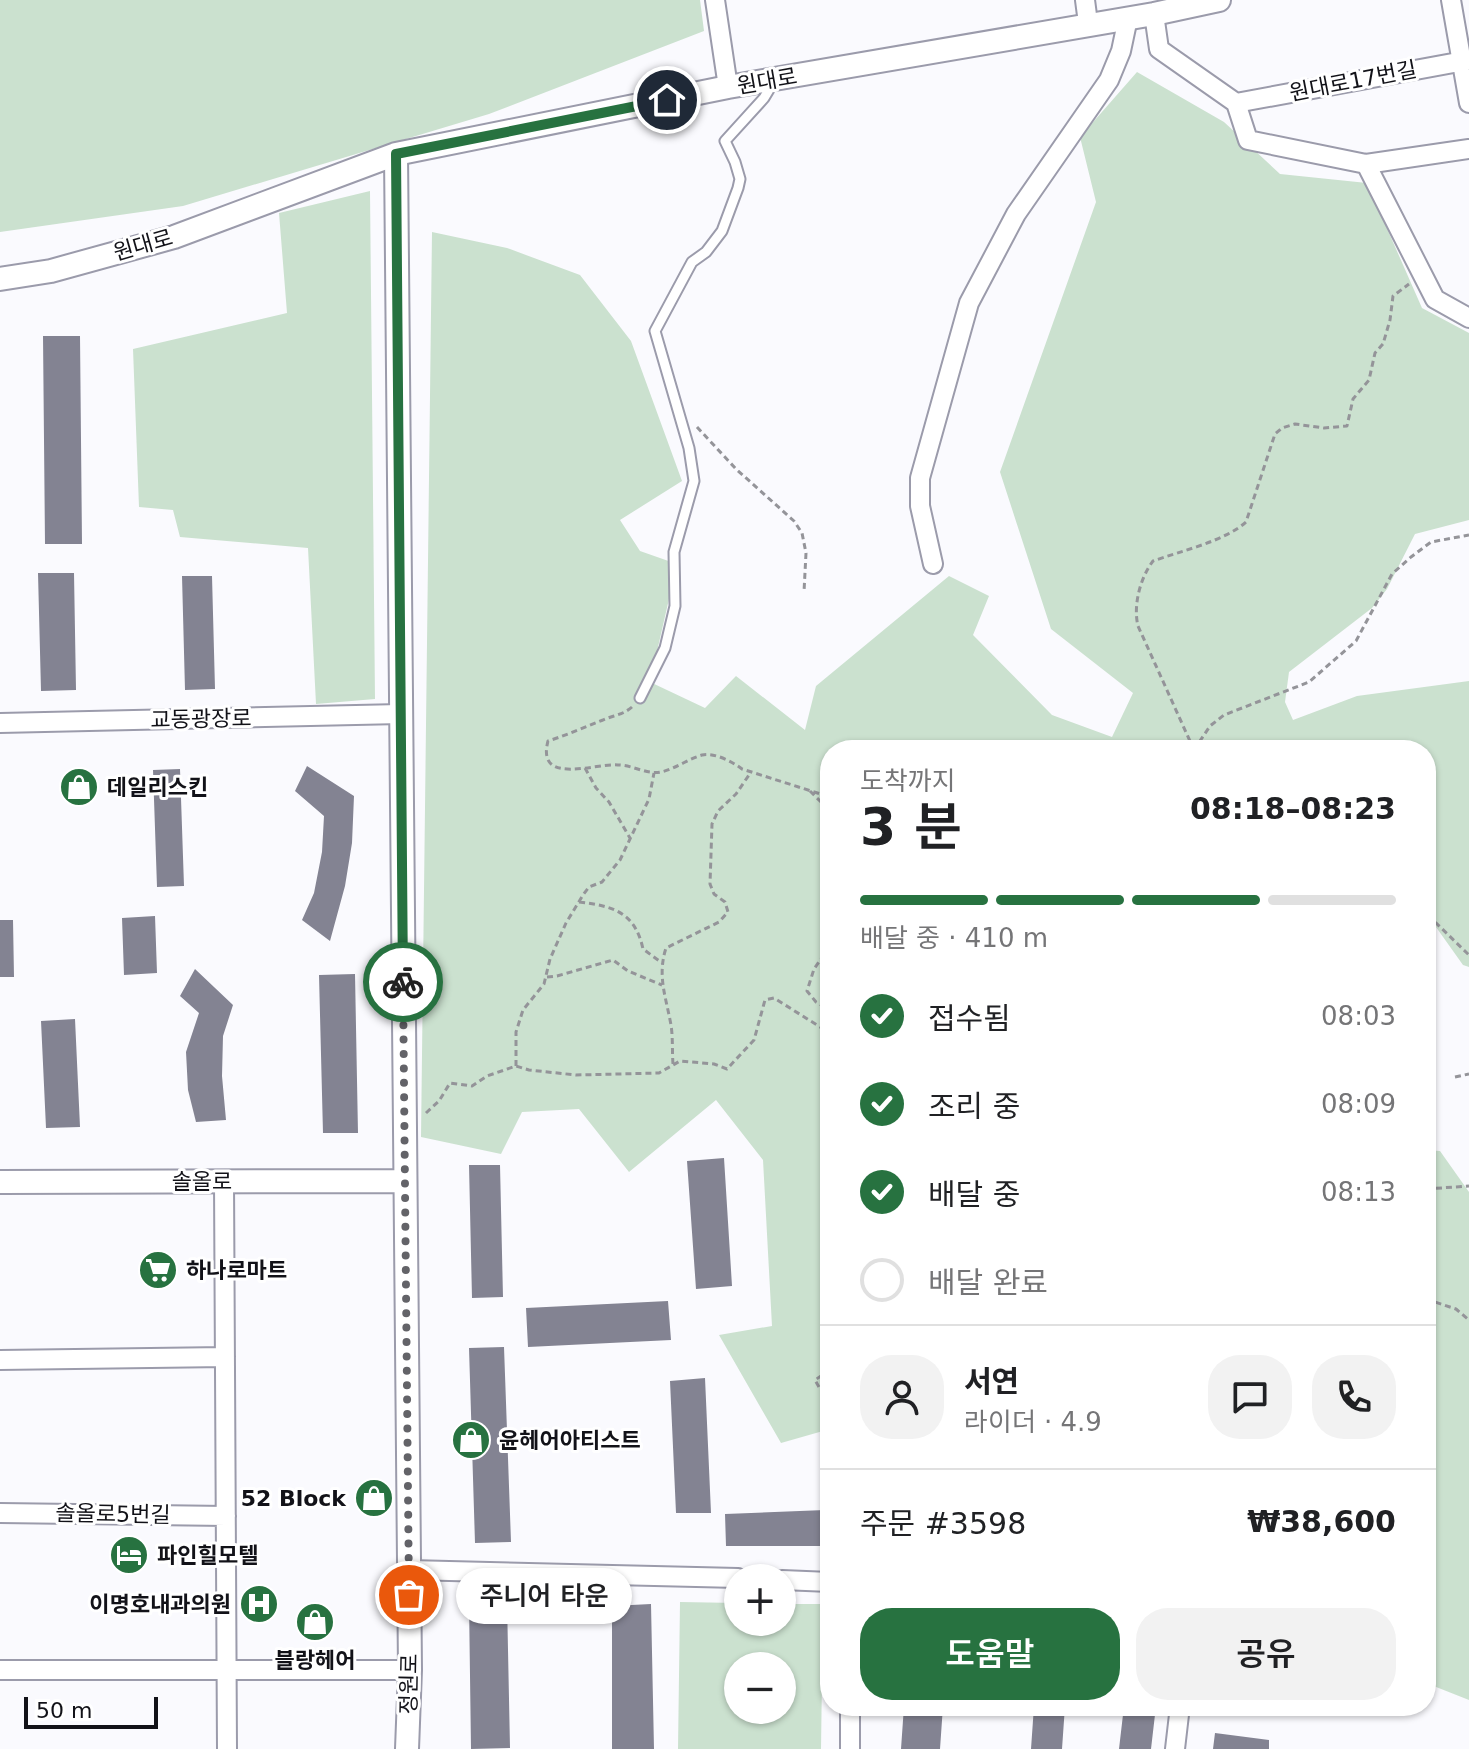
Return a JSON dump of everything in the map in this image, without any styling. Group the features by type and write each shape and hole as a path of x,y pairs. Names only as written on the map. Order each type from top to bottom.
{"street":[{"path":"715,0 728,87"},
{"path":"1085,0 1088,23"},
{"name":"원대로","path":"0,279 51,271 174,237 396,154 728,87 1154,14 1219,0"},
{"path":"1451,0 1466,60 1469,103"},
{"path":"1154,14 1159,49 1236,103 1248,140 1366,164 1469,149"},
{"path":"933,564 920,506 920,478 969,303 1016,214 1109,80 1121,51 1128,18"},
{"name":"원대로17번길","path":"1236,103 1466,60"},
{"name":"정원로","path":"396,154 410,1670 407,1749"},
{"path":"1366,164 1435,299 1469,318"},
{"name":"교동광장로","path":"0,723 401,714"},
{"path":"224,1181 227,1749"},
{"name":"솔올로","path":"0,1182 405,1181"},
{"path":"0,1360 225,1357"},
{"name":"솔올로5번길","path":"0,1513 226,1516"},
{"path":"409,1570 724,1578"},
{"path":"796,1581 820,1582"},
{"path":"0,1670 410,1670"},
{"path":"850,1716 850,1749"},
{"path":"1175,1749 1179,1716"}],"lane":[{"path":"640,698 665,648 675,606 674,552 694,481 689,448 655,331 692,262 706,252 722,231 738,188 740,179 725,141 764,98 775,79"}],"path":[{"path":"1189,740 1135,614 1148,567 1153,561 1208,542 1246,522 1270,443 1282,428 1295,424 1324,428 1347,426 1353,399 1369,380 1375,353 1383,344 1393,296 1401,288 1423,277"},
{"path":"675,404 736,469 794,521 802,533 806,553 804,592"},
{"path":"1201,740 1210,726 1224,715 1309,682 1356,641 1392,574 1431,542 1469,535"},
{"path":"640,698 617,717 548,741 547,757 552,765 559,769 619,765 654,773 704,754 731,760 751,772 820,793"},
{"path":"585,768 631,839"},
{"path":"673,1064 670,1024 662,985 666,948 719,922 728,912 725,902 714,894 710,884 712,824 718,811 736,794 751,772"},
{"path":"516,1066 518,1020 547,977 550,959 578,902 589,887 602,882 620,860 649,799 654,773"},
{"path":"807,788 820,801"},
{"path":"578,902 620,912 628,917 640,936 643,949 662,963"},
{"path":"1436,923 1469,955"},
{"path":"547,977 613,960 628,971 662,985"},
{"path":"820,960 807,991 820,1004"},
{"path":"404,1123 425,1113 439,1101 450,1083 472,1086 487,1076 516,1066 576,1075 649,1074 667,1070 680,1061 727,1069 754,1040 765,1000 774,998 820,1027"},
{"path":"1455,1077 1469,1074"},
{"path":"1436,1188 1469,1186"},
{"path":"1436,1302 1456,1309 1469,1320"}],"green space":[{"path":"0,0 700,0 704,31 489,114 183,206 0,232"},
{"path":"1137,72 1224,122 1280,174 1367,183 1422,308 1469,333 1469,520 1415,534 1387,589 1372,608 1289,672 1285,702 1293,720 1357,696 1469,681 1469,967 1463,965 1436,927 1436,740 820,740 820,1432 781,1443 719,1335 772,1326 763,1160 716,1100 629,1172 579,1109 522,1112 501,1154 421,1137 432,232 507,248 580,275 631,341 682,481 620,520 640,551 677,564 650,682 705,708 736,676 805,730 816,686 949,576 989,596 973,635 1052,715 1112,737 1133,693 1051,629 1000,472 1096,202 1080,137"},
{"path":"370,191 375,699 316,704 308,548 180,537 173,510 139,507 133,349 287,313 279,213"},
{"path":"1436,1151 1440,1151 1469,1192 1469,1700 1436,1687"},
{"path":"680,1602 724,1603 724,1636 796,1636 796,1604 820,1604 821,1749 678,1749"}],"building":[{"path":"43,336 80,336 82,544 45,544"},
{"path":"38,573 74,573 76,690 41,691"},
{"path":"182,576 212,576 215,689 185,690"},
{"path":"307,766 354,796 352,843 345,886 330,941 302,920 314,893 322,852 324,816 295,791"},
{"path":"180,769 184,886 157,887 153,770"},
{"path":"155,916 157,973 124,975 122,918"},
{"path":"0,920 13,920 14,977 0,977"},
{"path":"195,969 233,1005 223,1036 222,1076 226,1120 196,1122 188,1090 186,1052 199,1013 180,996"},
{"path":"355,974 358,1133 323,1133 319,975"},
{"path":"75,1019 80,1127 46,1128 41,1021"},
{"path":"724,1158 732,1286 696,1289 687,1161"},
{"path":"469,1165 500,1165 503,1297 472,1298"},
{"path":"668,1301 671,1340 528,1347 526,1308"},
{"path":"504,1347 511,1542 475,1543 469,1348"},
{"path":"705,1378 711,1513 676,1513 670,1381"},
{"path":"820,1510 820,1546 726,1546 725,1514"},
{"path":"507,1601 510,1748 471,1749 469,1602"},
{"path":"651,1604 654,1749 612,1749 612,1606"},
{"path":"903,1716 942,1716 940,1749 901,1749"},
{"path":"1033,1716 1064,1716 1062,1749 1031,1749"},
{"path":"1123,1716 1155,1716 1151,1749 1119,1749"},
{"path":"1215,1733 1269,1740 1269,1749 1213,1749"}],"way so far":[{"path":"403,982 409,1595"}],"place":[{"name":"데일리스킨","path":"79,787"},
{"name":"하나로마트","path":"158,1270"},
{"name":"윤헤어아티스트","path":"471,1440"},
{"name":"52 Block","path":"374,1498"},
{"name":"파인힐모텔","path":"129,1555"},
{"name":"주니어 타운","path":"409,1595"},
{"name":"이명호내과의원","path":"259,1604"},
{"name":"블랑헤어","path":"315,1622"}],"route":[{"path":"403,982 396,154 667,100"}]}
